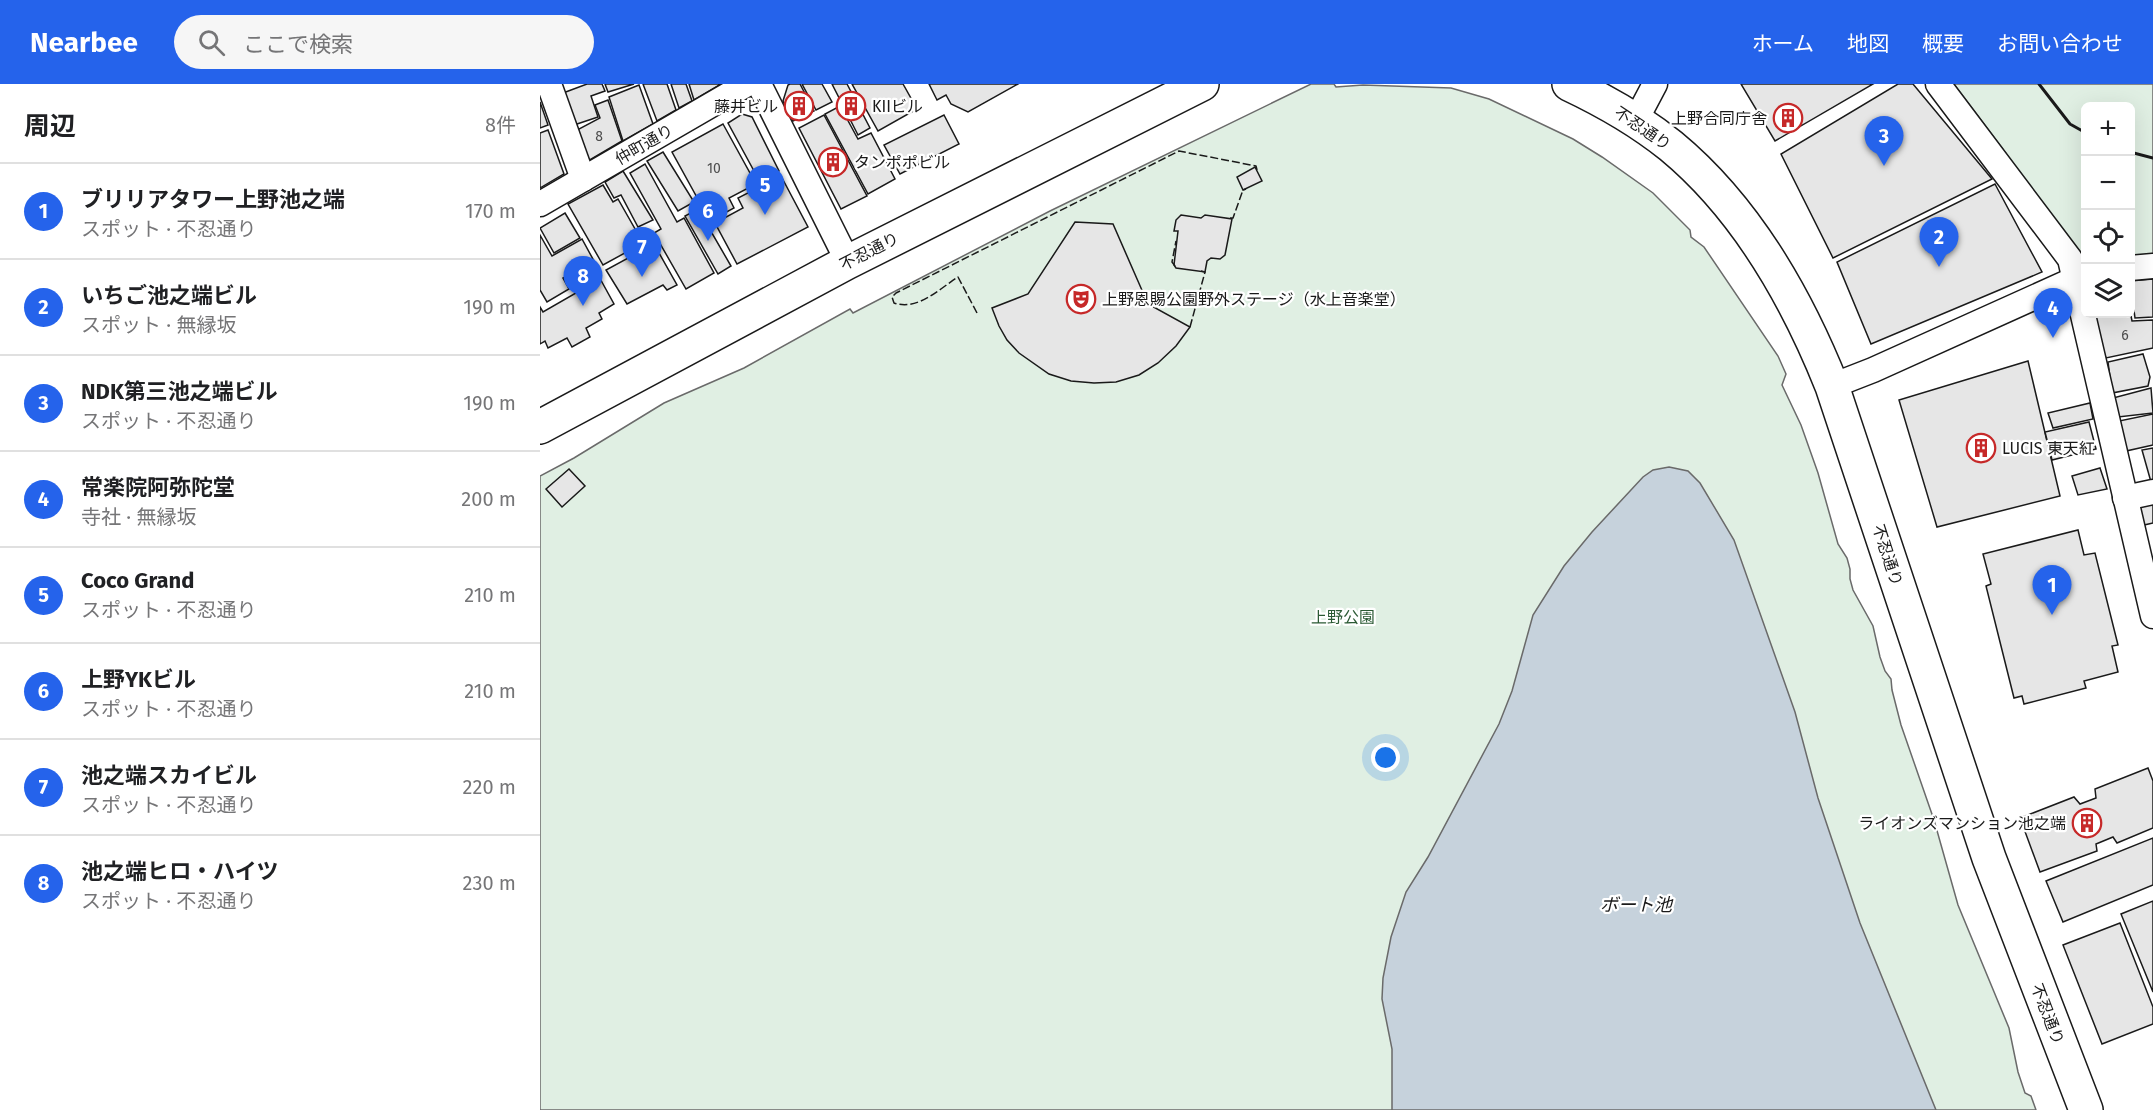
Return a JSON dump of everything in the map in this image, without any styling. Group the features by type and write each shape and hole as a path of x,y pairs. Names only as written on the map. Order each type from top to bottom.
{"main road":[{"name":"不忍通り","path":"540,426 848,262 1202,84"},
{"name":"不忍通り","path":"1569,84 1636,120 1684,158 1730,203 1791,295 1817,348 1832,386 1989,858 2086,1110"}],"street":[{"path":"549,84 583,179"},
{"name":"仲町通り","path":"540,204 747,84"},
{"path":"759,84 848,262"},
{"path":"1636,120 1655,84"},
{"path":"1938,84 2070,259 2080,277 2125,498 2153,616"},
{"path":"2135,268 2153,266"},
{"path":"1832,386 1873,370 2080,277"},
{"path":"2125,498 2153,492"}],"green space":[{"name":"上野公園","path":"1311,84 1334,84 1336,87 1363,85 1451,88 1489,99 1573,139 1602,157 1653,193 1690,230 1691,237 1704,247 1778,356 1786,374 1782,385 1801,425 1818,473 1838,544 1847,558 1853,590 1873,626 1880,657 1891,679 1901,725 1934,820 1958,905 2009,1028 2025,1093 2031,1096 2036,1110 540,1110 540,476 664,403 744,368 850,309 853,313 1050,211"},
{"path":"1954,84 2153,84 2153,254 2135,256 2135,102 2081,102 2081,260"}],"water":[{"name":"ボート池","path":"1669,467 1688,471 1700,483 1734,540 1795,712 1818,798 1860,923 1936,1110 1392,1110 1392,1049 1382,999 1383,978 1391,937 1406,892 1428,857 1499,724 1512,691 1533,615 1564,566 1592,532 1643,477 1653,470"}],"building":[{"path":"587,84 602,84 605,91 591,96 598,117 574,125 563,93"},
{"path":"605,84 634,84 608,92"},
{"path":"643,84 667,84 676,110 657,121"},
{"path":"671,84 686,84 692,101 679,108"},
{"path":"689,84 721,84 694,100"},
{"name":"藤井ビル","path":"790,84 800,84 814,111 793,121 783,101"},
{"path":"802,84 822,84 832,102 816,110"},
{"name":"KIIビル","path":"832,84 847,84 870,128 858,135"},
{"path":"852,84 903,84 917,109 878,131"},
{"path":"929,84 1018,84 968,112 951,104 946,95 937,100"},
{"name":"上野合同庁舎","path":"1741,84 1873,84 1775,141"},
{"path":"1898,84 1913,84 1992,179 1833,258 1781,154"},
{"path":"639,85 653,124 623,141 609,97"},
{"path":"608,100 622,141 588,161 577,130 600,118 595,105"},
{"path":"540,102 548,125 540,128"},
{"path":"840,106 858,139 871,133 895,179 868,194 825,114"},
{"path":"742,114 752,117 779,171 760,182 728,123"},
{"name":"タンポポビル","path":"824,115 867,196 841,209 799,128"},
{"path":"944,115 959,144 900,174 884,145"},
{"path":"723,124 756,184 729,198 734,208 710,221 672,152"},
{"path":"548,130 564,174 540,188 540,133"},
{"path":"663,152 694,202 678,211 647,161"},
{"path":"645,164 677,222 684,218 714,273 686,289 654,233 661,229 630,173"},
{"path":"1255,167 1262,181 1243,190 1237,177"},
{"path":"623,171 653,220 638,227 621,195 614,198 605,182"},
{"path":"781,176 808,227 737,264 715,223 743,208 738,198"},
{"path":"1995,184 2042,272 1871,344 1837,262"},
{"path":"603,185 613,202 618,199 643,243 603,265 568,204"},
{"path":"698,209 731,266 718,274 685,216"},
{"path":"565,213 580,238 554,253 540,228"},
{"path":"1181,215 1201,218 1205,215 1232,219 1225,255 1220,259 1211,258 1207,261 1205,272 1176,268 1174,265 1178,231 1174,231 1176,220"},
{"name":"上野恩賜公園野外ステージ（水上音楽堂）","path":"1075,222 1113,224 1148,304 1190,327 1176,346 1158,363 1139,375 1116,382 1094,383 1071,381 1049,374 1019,353 1007,340 999,326 992,308 1028,294"},
{"path":"540,235 552,256 582,239 594,261 563,278 569,289 547,302 540,290"},
{"path":"654,244 677,285 667,290 663,285 627,304 606,270"},
{"path":"592,264 614,304 599,313 602,319 586,328 590,337 572,347 567,338 548,348 545,341 540,344 540,307 543,312 576,293 567,278"},
{"path":"2153,279 2153,317 2135,318 2135,281"},
{"path":"2091,318 2153,320 2153,348 2106,358"},
{"path":"2143,354 2150,377 2148,386 2112,393 2108,362"},
{"name":"LUCIS 東天紅","path":"2028,361 2060,496 1937,527 1899,400"},
{"path":"2151,388 2153,413 2118,417 2113,398"},
{"path":"2090,403 2093,419 2053,428 2048,413"},
{"path":"2153,414 2153,445 2126,451 2119,421"},
{"path":"2089,422 2096,449 2052,460 2045,432"},
{"path":"2153,448 2153,482 2151,482 2142,450"},
{"path":"2100,468 2107,489 2078,495 2072,476"},
{"path":"569,469 585,486 562,507 546,489"},
{"path":"2153,500 2153,523 2144,525 2139,503"},
{"path":"2078,530 2084,555 2095,553 2118,645 2112,646 2118,672 2084,681 2086,688 2024,704 2022,696 2014,698 1986,586 1991,584 1983,554"},
{"name":"ライオンズマンション池之端","path":"2148,768 2153,781 2153,828 2117,843 2113,837 2096,844 2097,851 2040,872 2020,818 2074,797 2080,804 2096,798 2095,789"},
{"path":"2153,838 2153,885 2063,922 2046,881"},
{"path":"2153,901 2153,992 2121,914"},
{"path":"2120,923 2153,1007 2153,1024 2102,1044 2063,945"}],"fence":[{"path":"977,313 958,277 928,297 911,304 894,303 892,297 1179,151 1256,166 1257,170"},
{"path":"1230,218 1233,218 1243,190 1246,189"},
{"path":"1175,266 1172,262 1176,241"},
{"path":"1190,327 1205,272 1201,271"}],"wall":[{"path":"2039,84 2070,124 2081,130"},
{"path":"2135,153 2153,158"}],"place":[{"name":"藤井ビル","path":"799,106"},
{"name":"KIIビル","path":"851,106"},
{"name":"上野合同庁舎","path":"1788,118"},
{"name":"タンポポビル","path":"833,162"},
{"name":"NDK第三池之端ビル","path":"1884,166"},
{"name":"Coco Grand","path":"765,215"},
{"name":"上野YKビル","path":"708,241"},
{"name":"いちご池之端ビル","path":"1939,267"},
{"name":"池之端スカイビル","path":"642,277"},
{"name":"上野恩賜公園野外ステージ（水上音楽堂）","path":"1081,299"},
{"name":"池之端ヒロ・ハイツ","path":"583,306"},
{"name":"常楽院阿弥陀堂","path":"2053,338"},
{"name":"LUCIS 東天紅","path":"1981,448"},
{"name":"ブリリアタワー上野池之端","path":"2052,615"},
{"name":"ライオンズマンション池之端","path":"2087,823"}]}
